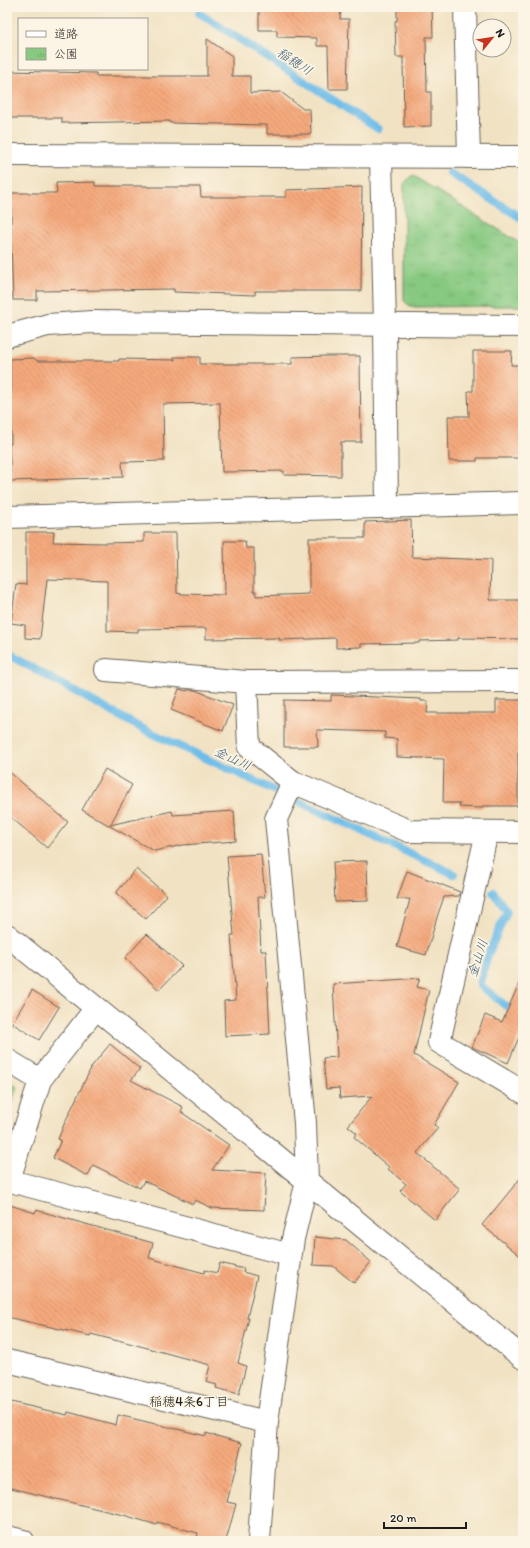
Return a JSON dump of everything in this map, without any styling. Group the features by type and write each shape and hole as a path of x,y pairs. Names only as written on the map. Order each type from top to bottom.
{"street":[{"path":"465,7 469,157"},
{"path":"7,155 523,157"},
{"path":"381,157 387,507"},
{"path":"7,336 48,325 92,322 523,326"},
{"path":"7,517 523,503"},
{"path":"106,670 246,682 523,681"},
{"path":"246,682 249,747 293,782 409,831 523,832"},
{"path":"259,1541 267,1422 290,1255 307,1181 305,1123 276,819 293,782"},
{"path":"487,832 438,1042 523,1092"},
{"path":"7,935 523,1358"},
{"path":"96,1008 40,1080 8,1180 290,1255"},
{"path":"7,1060 40,1080"},
{"path":"7,1361 267,1422"},
{"path":"7,1537 23,1541"}],"green space":[{"path":"412,175 523,245 523,306 411,307 404,301 404,184"},
{"path":"7,1079 17,1087 7,1116"}],"building":[{"path":"259,7 341,7 340,19 349,19 347,89 329,89 328,46 317,46 317,38 277,37 277,30 259,30"},
{"path":"397,7 432,7 433,37 426,37 427,92 431,92 431,126 404,127 403,57 396,57 395,21 397,21"},
{"path":"207,39 232,56 232,76 250,76 250,93 281,92 303,109 310,109 311,134 267,134 267,125 170,123 170,121 62,123 62,118 7,118 7,71 96,73 96,76 207,76"},
{"path":"95,182 95,186 200,187 201,197 286,197 286,190 362,187 361,291 255,291 255,295 174,292 174,289 37,291 37,300 13,300 11,193 57,193 56,183"},
{"path":"473,351 512,351 511,365 523,365 523,458 477,458 477,461 449,461 448,416 469,416 468,391 473,391"},
{"path":"360,356 361,442 341,442 341,476 284,475 284,471 222,472 220,403 163,404 164,461 122,462 123,477 11,481 9,444 11,444 10,359 34,358 37,361 119,361 119,359 175,360 174,357 200,357 200,364 292,364 292,357"},
{"path":"411,520 412,557 491,560 490,600 523,600 523,639 458,638 458,640 419,641 419,643 361,644 361,647 336,648 336,638 279,640 279,638 206,639 206,628 138,629 138,632 107,631 107,581 47,579 40,639 25,638 25,625 11,623 16,584 26,585 26,532 54,532 53,542 105,543 144,542 144,533 176,533 177,593 183,594 225,595 224,541 245,541 246,548 254,548 254,591 256,591 256,596 309,594 309,538 365,538 365,522"},
{"path":"179,689 187,691 195,690 233,705 223,731 171,710"},
{"path":"331,695 421,699 421,701 428,701 427,713 496,713 496,700 523,700 523,753 518,753 518,806 482,806 482,808 459,807 460,803 443,803 444,759 397,757 397,739 385,738 385,732 317,730 318,747 284,747 284,700 331,701"},
{"path":"105,769 132,785 110,825 172,811 173,815 234,811 236,841 183,845 154,851 82,810"},
{"path":"7,770 68,822 47,848 7,814"},
{"path":"261,854 265,897 258,897 261,951 266,951 270,1034 225,1036 224,1001 236,1000 231,935 234,935 227,856"},
{"path":"367,861 368,901 335,902 333,862"},
{"path":"136,869 167,895 146,919 116,893"},
{"path":"407,871 460,892 459,896 444,897 426,955 397,947 410,899 397,899"},
{"path":"147,934 182,966 159,990 125,958"},
{"path":"523,975 523,1028 508,1063 472,1047 485,1015 502,1022"},
{"path":"420,978 417,987 429,990 414,1055 459,1082 434,1125 438,1128 417,1153 460,1189 435,1220 400,1191 406,1184 388,1169 389,1167 354,1137 357,1133 348,1126 372,1096 340,1098 339,1088 326,1089 323,1058 337,1057 333,984"},
{"path":"32,990 59,1007 39,1040 12,1023"},
{"path":"110,1044 140,1069 131,1080 183,1107 181,1112 229,1145 212,1170 266,1173 264,1210 212,1208 195,1200 193,1204 144,1181 140,1188 93,1165 88,1176 53,1158 61,1140 58,1139 65,1122 92,1066"},
{"path":"523,1175 523,1258 482,1225"},
{"path":"7,1204 35,1213 36,1210 153,1243 149,1258 204,1273 205,1270 217,1273 220,1263 244,1269 243,1272 257,1276 238,1363 246,1366 239,1394 216,1388 217,1385 206,1382 210,1365 118,1340 91,1334 90,1336 7,1317"},
{"path":"315,1237 346,1240 371,1262 354,1283 333,1266 313,1265"},
{"path":"7,1401 67,1415 68,1412 116,1425 118,1415 206,1436 206,1433 242,1443 227,1502 236,1504 226,1541 196,1541 198,1533 157,1522 157,1525 127,1516 7,1487"}],"waterway":[{"name":"稲穂川","path":"199,13 378,129"},
{"name":"稲穂川","path":"450,173 523,219"},
{"name":"金山川","path":"7,654 143,729 454,874"},
{"name":"金山川","path":"493,892 507,911 488,955 480,985 511,1010 523,1015"}],"district":[{"name":"稲穂4条6丁目","path":"189,1401"}]}
